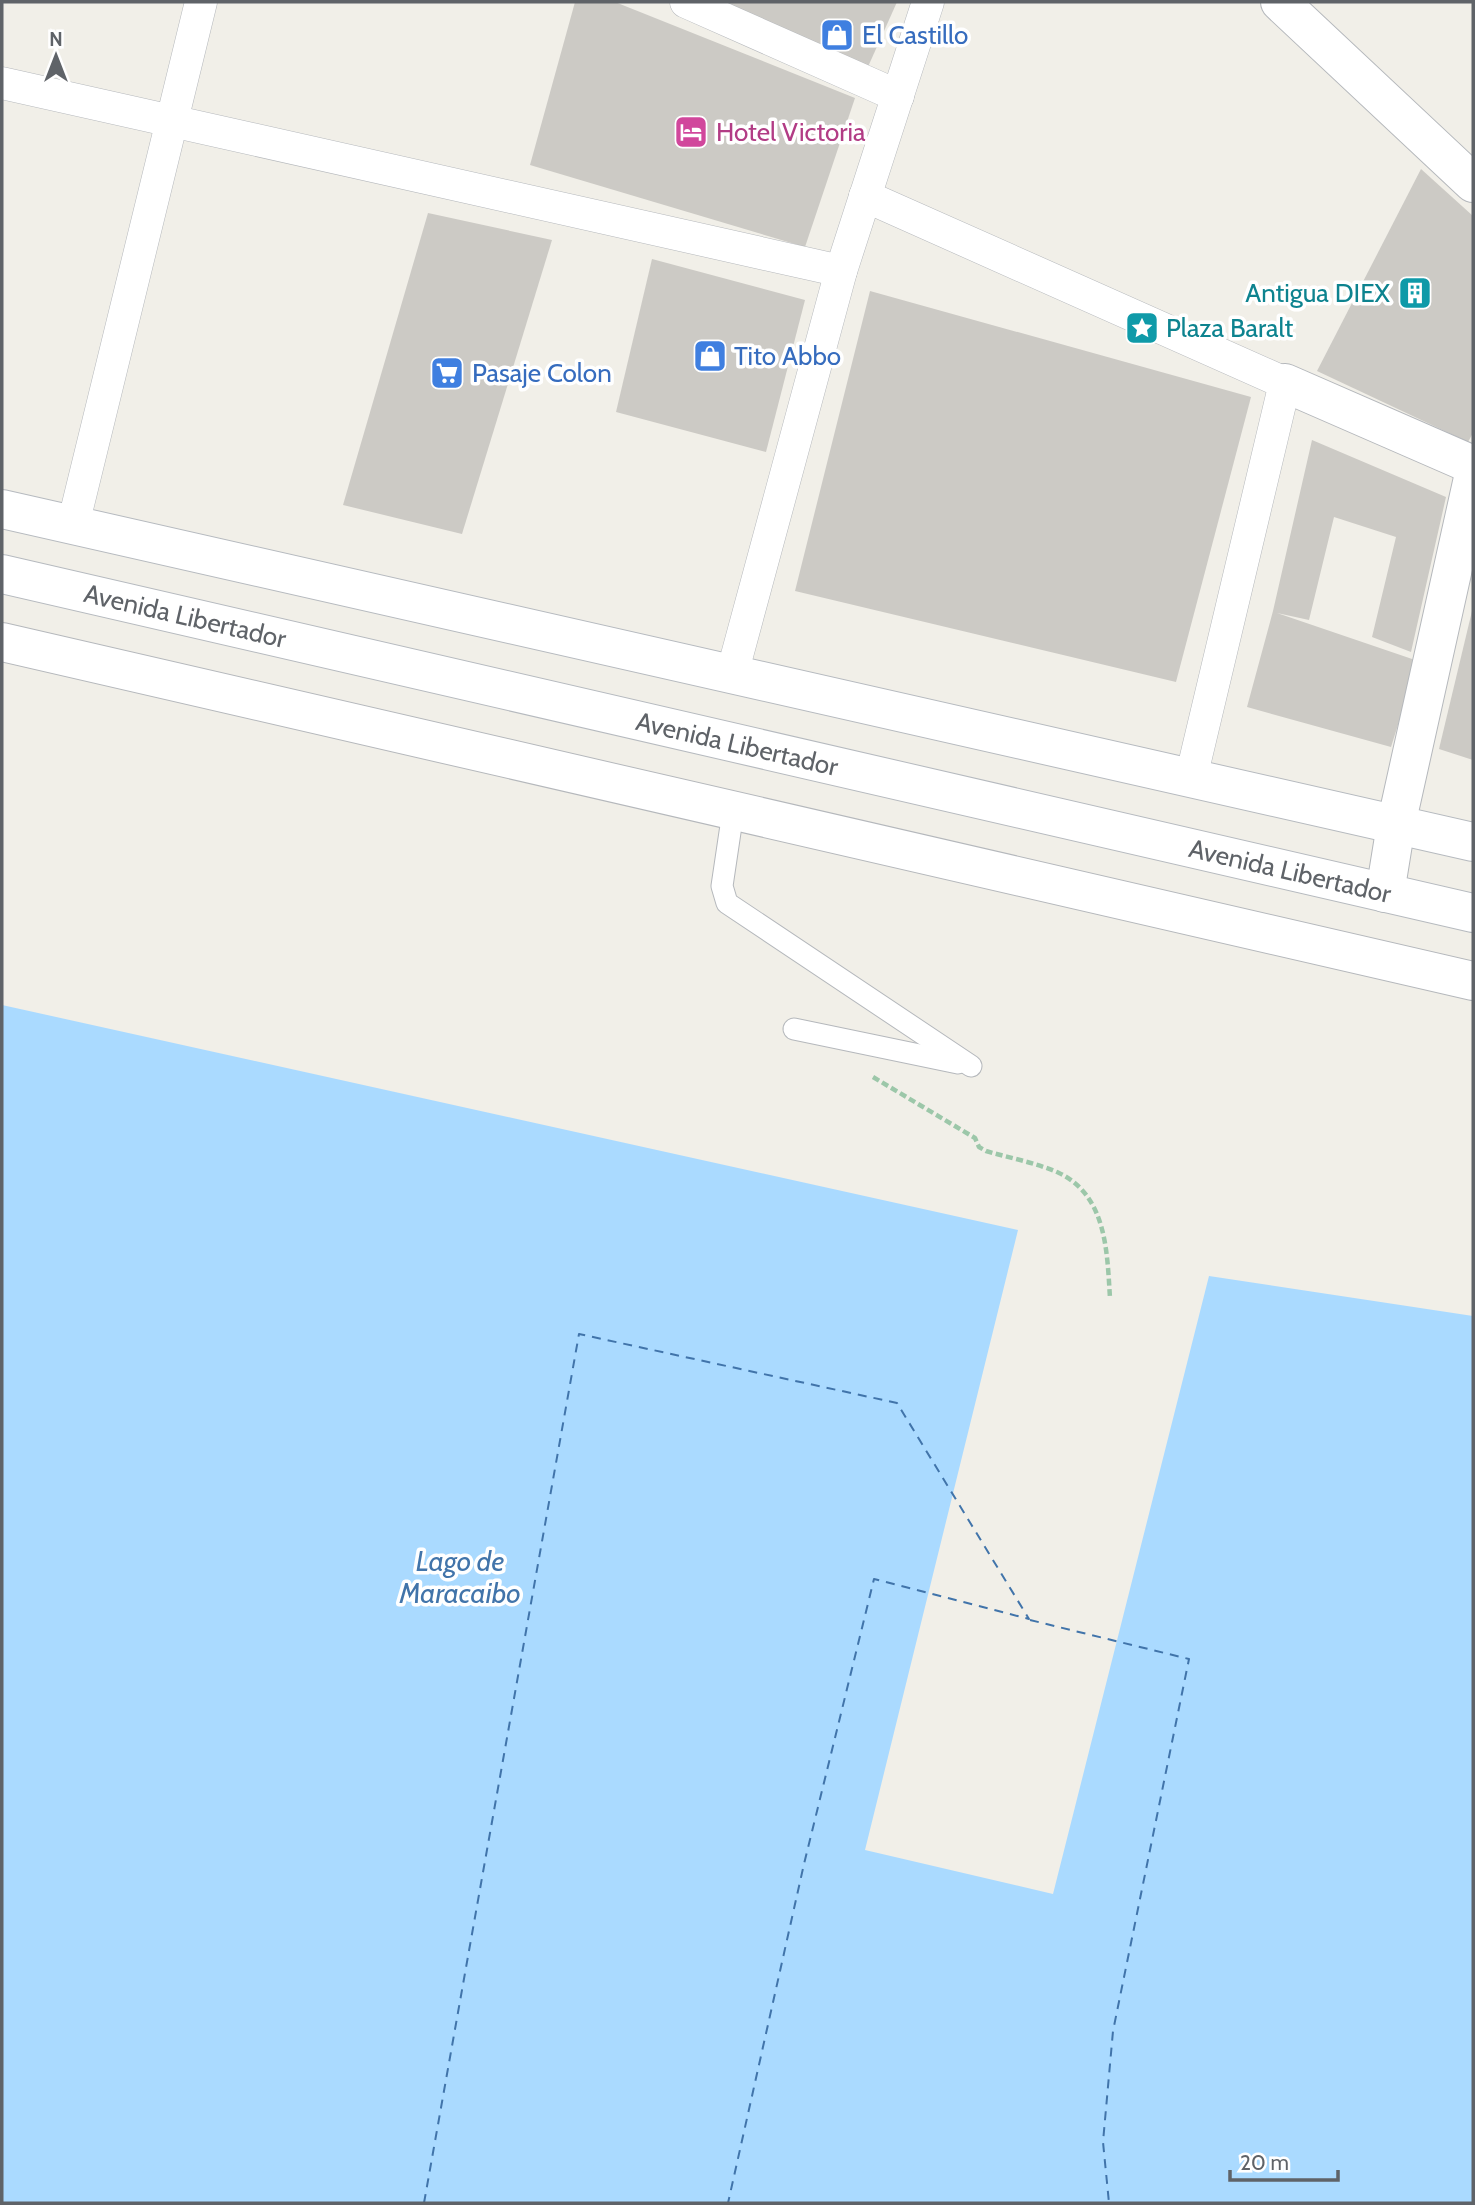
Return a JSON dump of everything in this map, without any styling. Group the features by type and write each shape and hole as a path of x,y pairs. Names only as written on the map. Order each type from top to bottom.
{"main road":[{"path":"1280,2 1473,183"},
{"path":"1285,383 1473,465"},
{"path":"1385,893 1396,825 1473,478"},
{"path":"2,509 1473,842"},
{"name":"Avenida Libertador","path":"2,574 1473,913"},
{"path":"2,642 1473,981"}],"street":[{"path":"73,525 201,2"},
{"path":"686,2 898,96"},
{"path":"732,674 841,271 928,2"},
{"path":"2,83 841,271"},
{"path":"865,197 1285,383 1191,778"}],"lane":[{"path":"733,811 722,886 727,902 971,1066 794,1030"}],"path":[{"path":"862,1070 975,1139 979,1147 986,1151 1058,1173 1076,1183 1101,1222 1107,1247 1110,1298"}],"water":[{"name":"Lago de Maracaibo","path":"2,1005 1018,1230 865,1850 1053,1894 1209,1276 1473,1316 1473,2203 2,2203"}],"building":[{"name":"Hotel Victoria","path":"575,2 615,2 855,98 805,247 530,165"},
{"name":"El Castillo","path":"718,2 897,2 867,69"},
{"name":"Antigua DIEX","path":"1421,169 1473,216 1473,433 1468,442 1317,371"},
{"name":"Pasaje Colon","path":"428,213 552,240 462,534 343,505"},
{"name":"Tito Abbo","path":"652,259 805,300 766,452 616,412"},
{"path":"870,291 1251,397 1176,682 795,591"},
{"path":"1312,440 1446,497 1411,652 1372,637 1396,537 1334,517 1309,620 1277,613 1418,661 1391,747 1247,707 1273,611"},
{"path":"1473,612 1473,760 1439,749"}],"ferry route":[{"path":"424,2203 579,1334 897,1403 1029,1619 874,1579 804,1864 728,2203"},
{"path":"1030,1620 1189,1659 1113,2031 1103,2142 1109,2203"}],"place":[{"name":"El Castillo","path":"837,35"},
{"name":"Hotel Victoria","path":"691,132"},
{"name":"Antigua DIEX","path":"1415,293"},
{"name":"Plaza Baralt","path":"1142,328"},
{"name":"Tito Abbo","path":"710,356"},
{"name":"Pasaje Colon","path":"447,373"}]}
